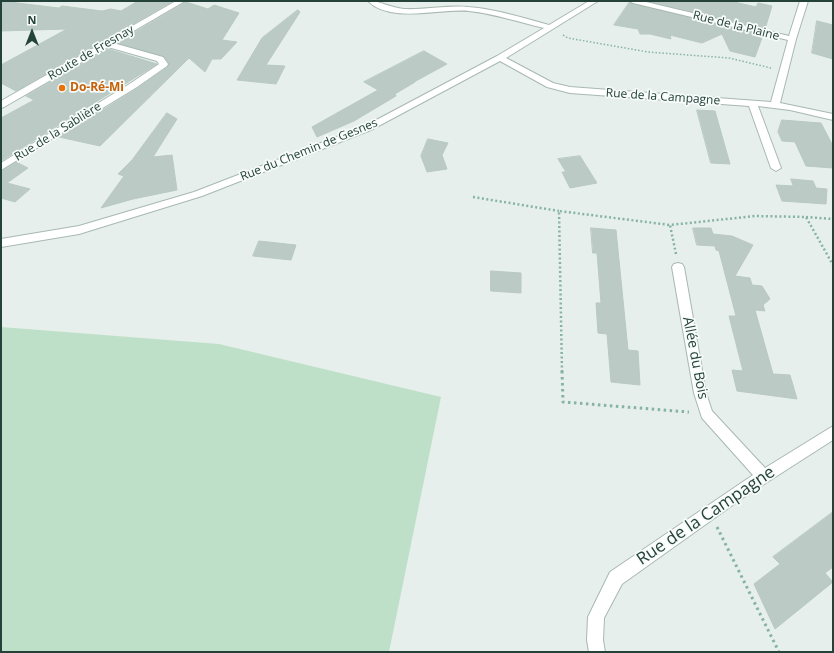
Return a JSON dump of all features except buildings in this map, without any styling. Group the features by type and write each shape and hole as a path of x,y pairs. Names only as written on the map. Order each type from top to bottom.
{"street":[{"name":"Route de Fresnay","path":"1,105 181,1"},
{"path":"372,1 390,9 414,12 443,8 468,9 515,18 548,27"},
{"name":"Rue du Chemin de Gesnes","path":"1,243 79,230 198,194 368,128 500,58 548,27 594,1"},
{"name":"Rue de la Plaine","path":"634,1 792,39"},
{"path":"775,105 792,39 804,1"},
{"name":"Rue de la Sablière","path":"1,167 134,85 164,64 160,59 107,44"},
{"name":"Rue de la Campagne","path":"500,58 550,85 570,90 775,105 833,117"},
{"path":"752,103 776,168"},
{"name":"Allée du Bois","path":"678,267 700,392 706,414 763,476"},
{"name":"Rue de la Campagne","path":"597,652 595,640 596,617 616,578 763,476 833,432"}],"path":[{"path":"548,27 568,38 648,52 729,58 784,71"},
{"path":"473,197 559,211 670,225 753,215 783,215 833,219"},
{"path":"559,211 563,402 706,414"},
{"path":"806,217 833,265"},
{"path":"670,225 678,267"},
{"path":"710,512 779,652"}],"green space":[{"path":"1,327 219,344 441,397 389,652 1,652"}],"place":[{"name":"Do-Ré-Mi","path":"62,88"}]}
